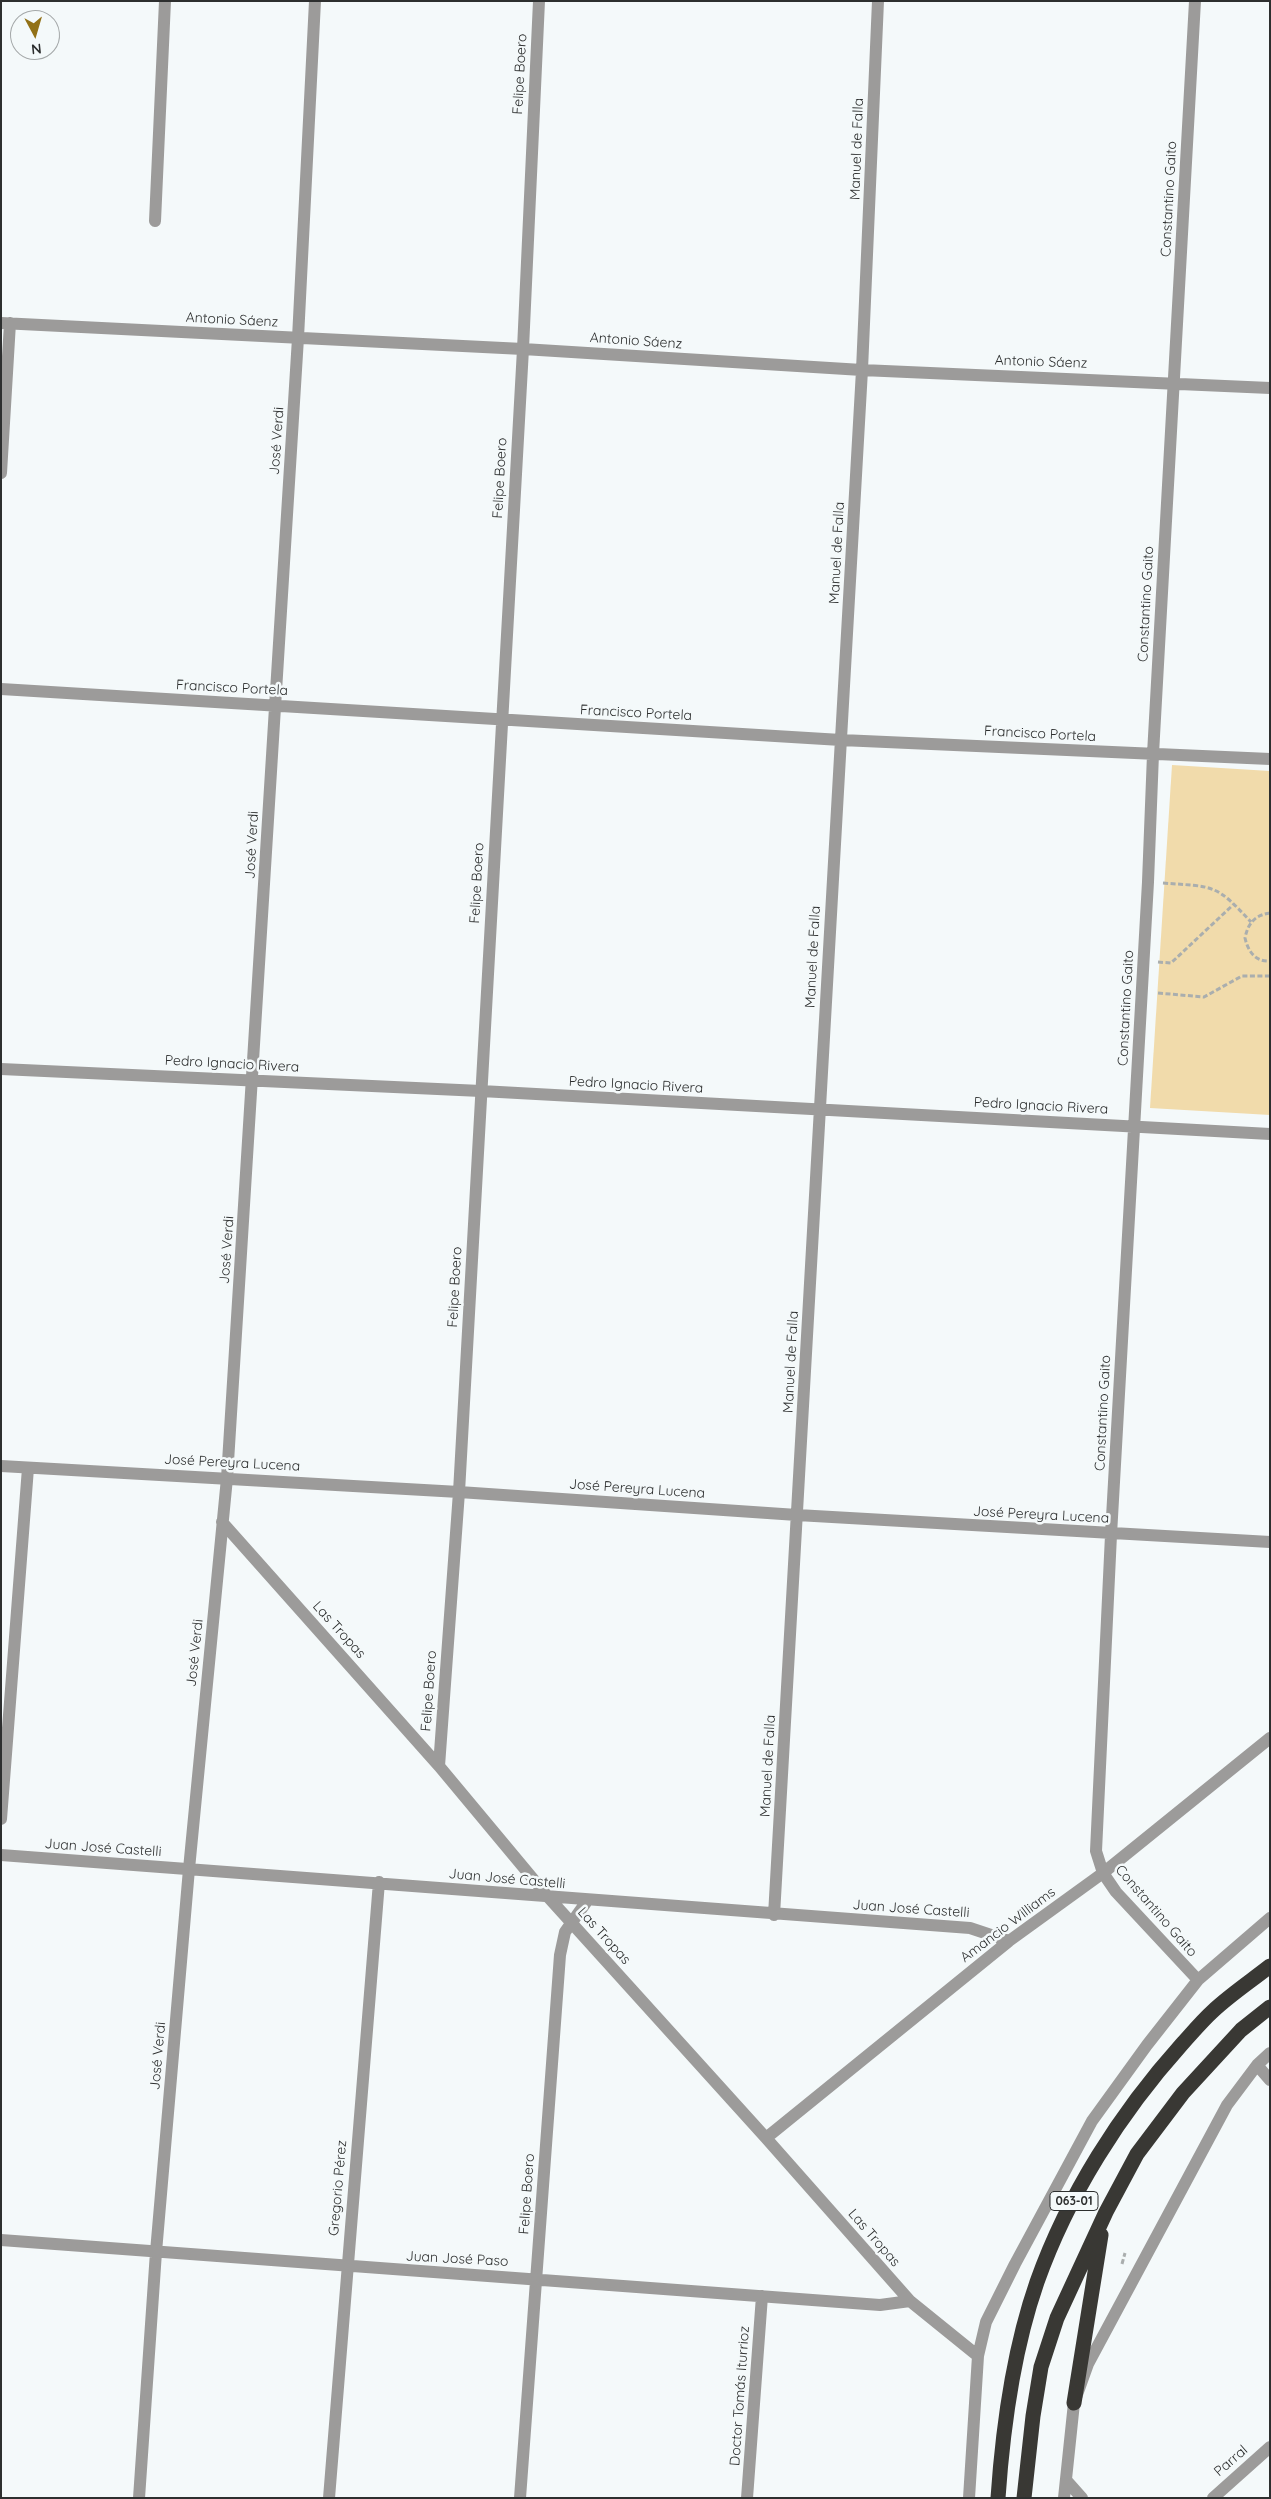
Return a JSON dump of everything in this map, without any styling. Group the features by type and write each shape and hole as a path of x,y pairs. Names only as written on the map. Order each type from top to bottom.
{"highway":[{"name":"063-01","path":"998,2498 1004,2422 1017,2354 1037,2282 1066,2214 1120,2120 1153,2077 1212,2011 1270,1966"},
{"name":"063-01","path":"1024,2498 1041,2367 1056,2318 1106,2212 1137,2154 1183,2093 1241,2030 1270,2007"},
{"path":"1074,2403 1106,2212"}],"street":[{"path":"155,221 164,1"},
{"name":"José Verdi","path":"139,2498 156,2252 189,1869 227,1478 298,338 315,1"},
{"name":"Felipe Boero","path":"439,1766 459,1492 523,348 539,1"},
{"name":"Manuel de Falla","path":"774,1915 862,370 878,1"},
{"name":"Constantino Gaito","path":"1195,1 1153,754 1144,961 1111,1535 1096,1851 1103,1873 1116,1892 1198,1980"},
{"path":"1,473 6,323"},
{"name":"Antonio Sáenz","path":"6,323 523,348 862,370 1270,388"},
{"name":"Francisco Portela","path":"1,689 841,740 1270,759"},
{"name":"Pedro Ignacio Rivera","path":"1,1069 481,1091 1270,1134"},
{"name":"José Pereyra Lucena","path":"1,1466 459,1492 1111,1535 1270,1542"},
{"path":"1,1819 28,1468"},
{"name":"Las Tropas","path":"222,1522 439,1766 549,1898 910,2301 978,2356"},
{"name":"Amancio Williams","path":"766,2138 1009,1941 1103,1873 1270,1738"},
{"name":"Juan José Castelli","path":"1,1855 379,1882 587,1901 970,1928 1009,1941"},
{"name":"Gregorio Pérez","path":"329,2498 346,2267 379,1882"},
{"name":"Felipe Boero","path":"520,2498 560,1955 565,1932 587,1901"},
{"path":"968,2498 978,2356 986,2322 1092,2122 1147,2045 1198,1980 1270,1918"},
{"path":"1064,2498 1074,2403 1088,2364 1116,2316 1227,2105 1257,2065 1270,2053"},
{"path":"1257,2065 1270,2080"},
{"name":"Juan José Paso","path":"1,2240 346,2267 536,2278 880,2305 910,2301"},
{"name":"Doctor Tomás Iturrioz","path":"747,2498 762,2296"},
{"name":"Parral","path":"1212,2498 1270,2447"},
{"path":"1066,2480 1082,2498"}],"path":[{"path":"1148,882 1206,886 1217,890 1234,904 1250,922"},
{"path":"1144,961 1171,963 1234,904"},
{"path":"1270,913 1256,917 1250,922 1245,938 1247,946 1257,958 1270,961"},
{"path":"1142,992 1204,998 1242,976 1270,976"}],"shaded area":[{"path":"1172,765 1270,771 1270,1115 1150,1108"}]}
